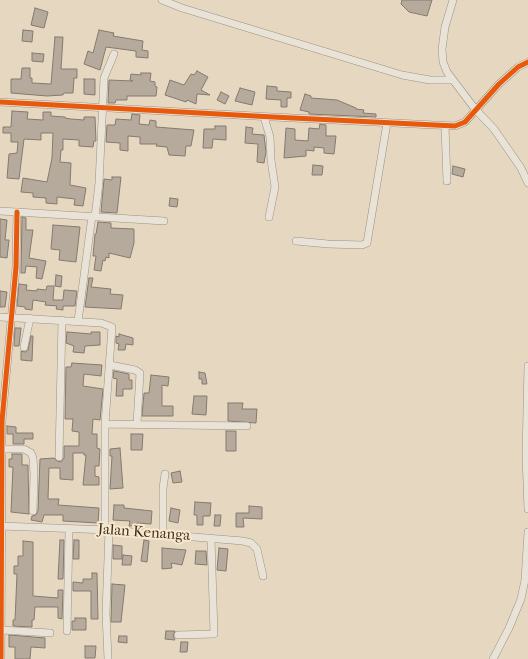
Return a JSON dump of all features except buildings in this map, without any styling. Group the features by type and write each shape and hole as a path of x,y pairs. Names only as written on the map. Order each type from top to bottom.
{"street":[{"path":"162,0 182,8 402,75 430,80 452,80"},
{"path":"454,0 445,27 442,49 443,62 452,80 475,109 494,129 521,168 528,183"},
{"path":"78,321 93,216 103,107 104,78 114,54"},
{"path":"0,102 455,126 465,122 475,109 508,76 518,67 528,62"},
{"path":"264,117 270,137 271,160 275,187 269,216"},
{"path":"296,241 362,245 367,243 387,123"},
{"path":"445,126 447,181"},
{"path":"0,211 164,221"},
{"path":"1,659 2,396 16,267 17,212"},
{"path":"0,317 102,323 112,327 105,424 107,530 106,613 108,659"},
{"path":"24,347 30,318"},
{"path":"59,456 62,320"},
{"path":"110,366 135,370 140,373 137,424"},
{"path":"528,366 526,447 528,510"},
{"path":"105,424 247,426"},
{"path":"2,449 24,449 31,453 33,466 32,511"},
{"path":"163,534 163,488 165,474"},
{"name":"Jalan Kenanga","path":"1,526 107,530 211,538 251,543 257,549 263,576"},
{"path":"67,631 69,528"},
{"path":"493,659 509,628 521,599 525,580 528,532"},
{"path":"178,635 210,636 214,633 211,538"},
{"path":"2,630 50,633"}],"cycle path":[{"path":"0,102 455,126 465,122 499,84 518,67 528,62"},
{"path":"1,659 2,421 16,267 17,212"}]}
